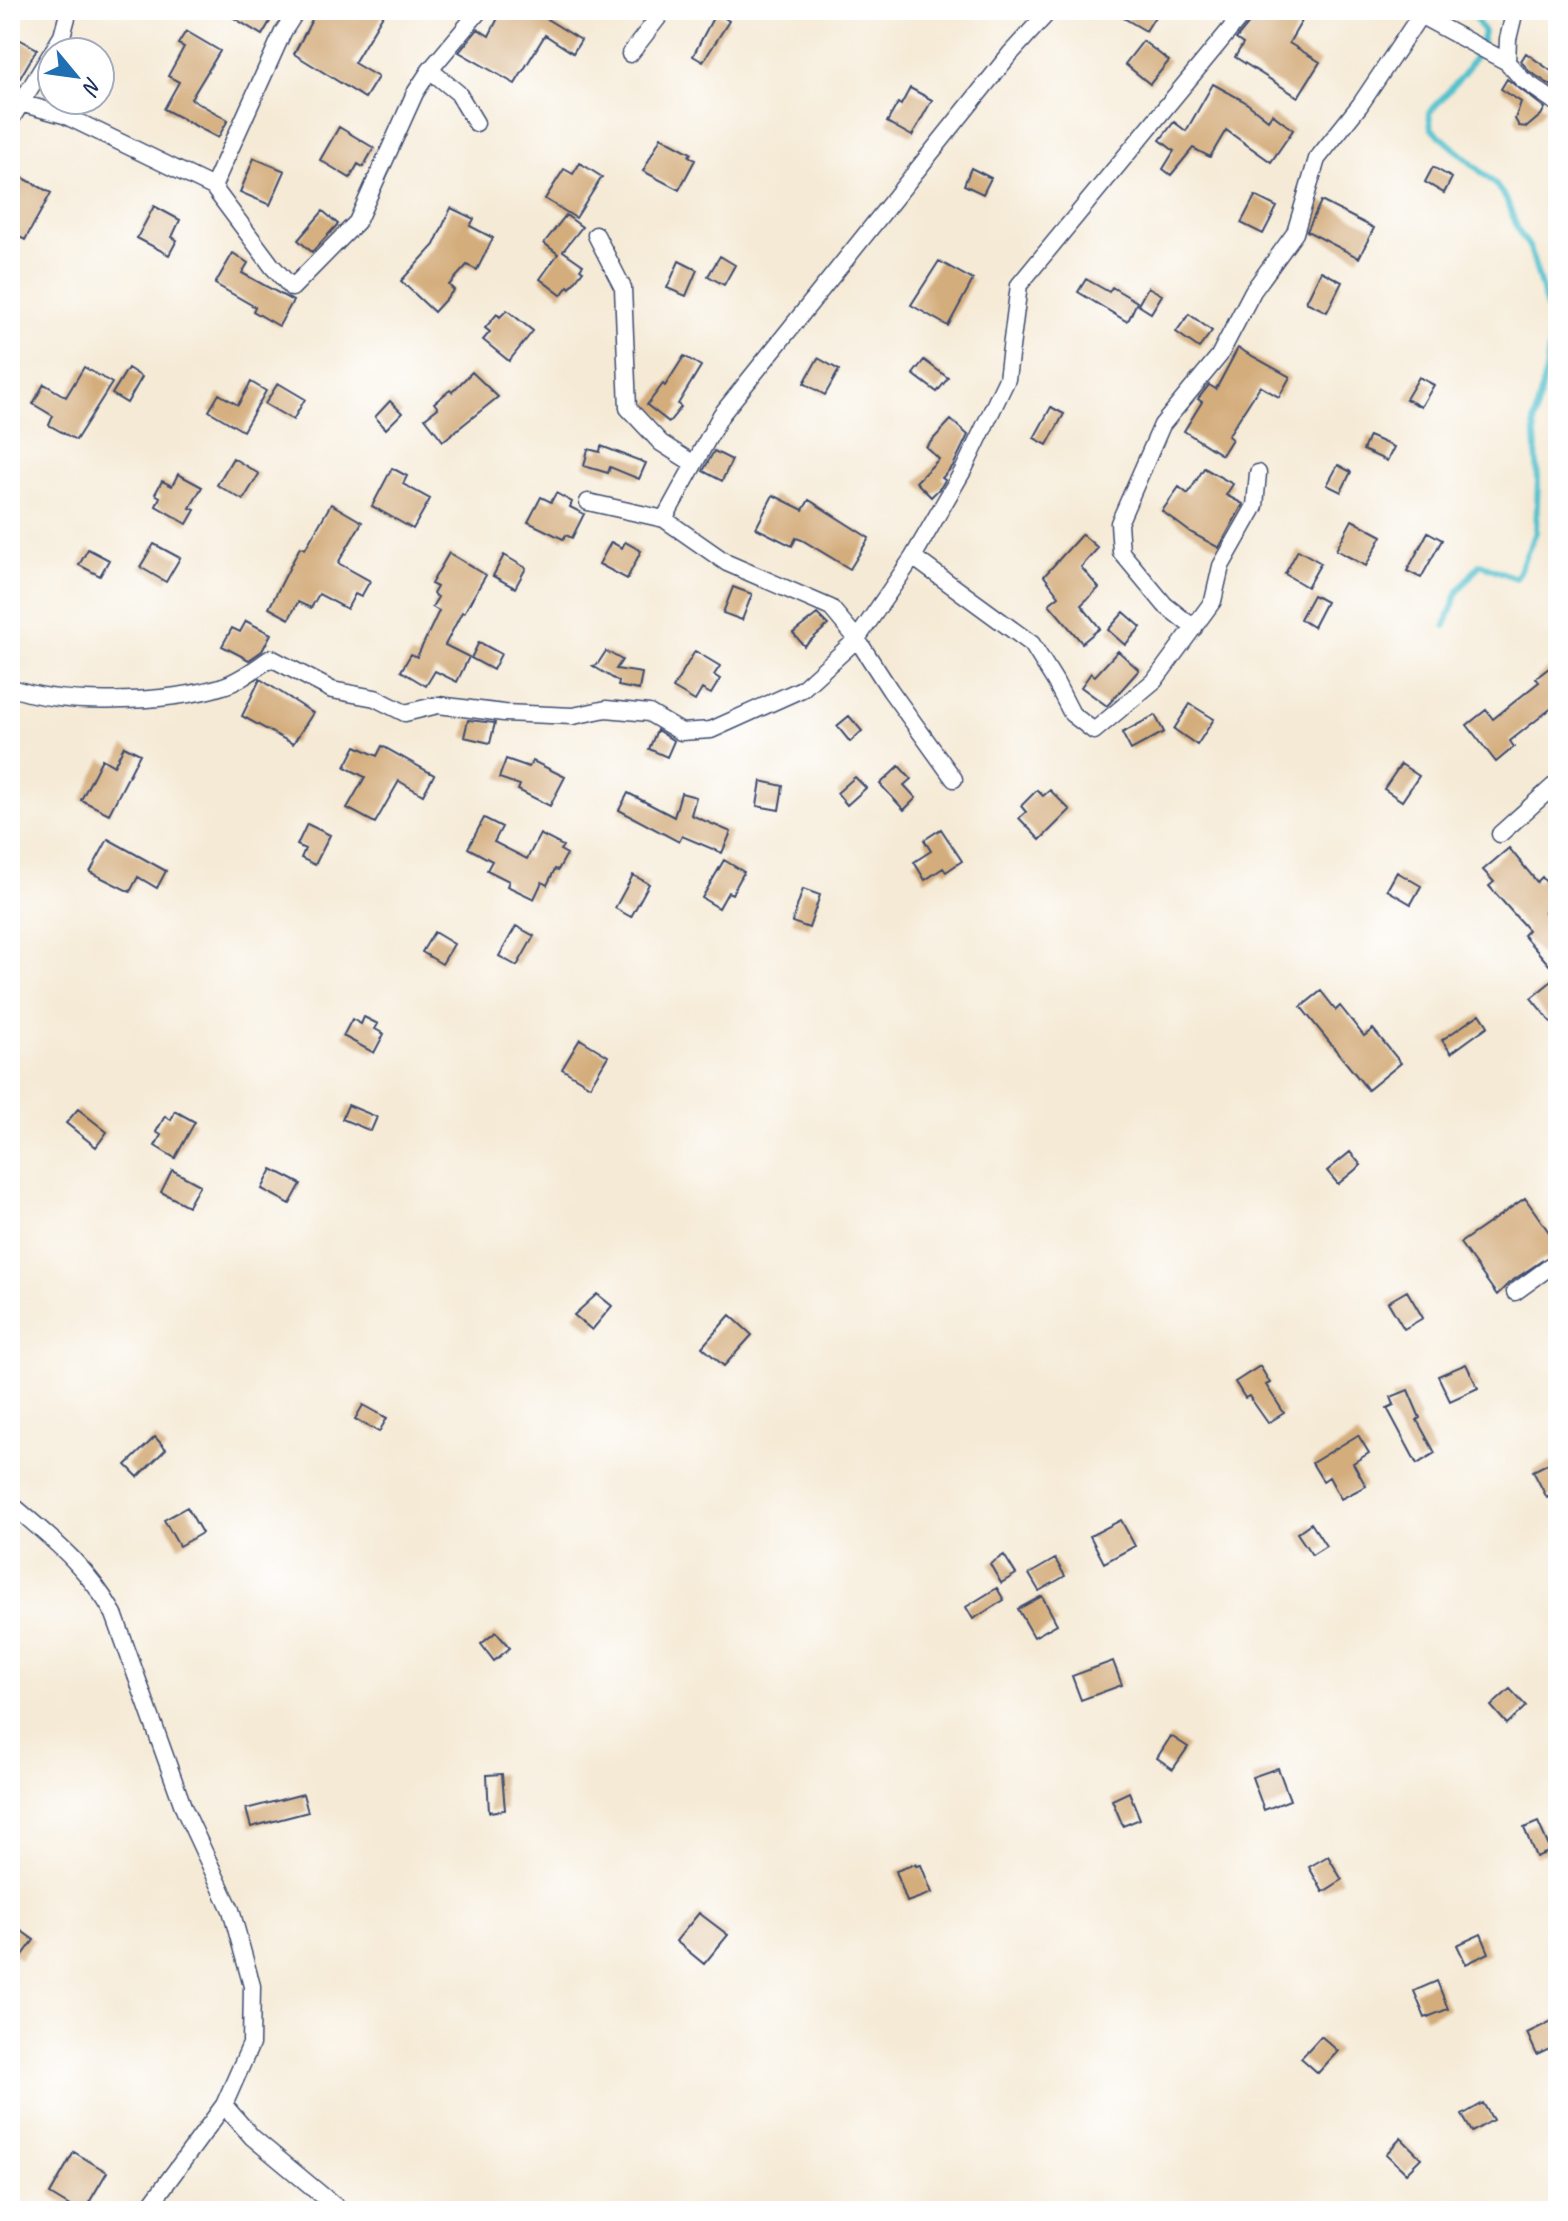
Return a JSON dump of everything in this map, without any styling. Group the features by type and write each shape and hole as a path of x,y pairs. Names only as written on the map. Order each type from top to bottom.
{"street":[{"path":"10,121 62,36 69,10"},
{"path":"213,187 283,32 297,10"},
{"path":"20,103 64,115 213,187 292,288 357,222 408,108 430,70 480,10"},
{"path":"630,54 664,10"},
{"path":"664,519 721,415 1010,54 1050,10"},
{"path":"10,687 28,694 83,700 191,696 228,685 271,658 332,690 375,698 405,713 438,705 504,713 573,716 606,709 649,713 681,732 711,730 802,689 857,639 913,557 964,469 1007,379 1019,285 1246,10"},
{"path":"1507,62 1508,39 1515,10"},
{"path":"1194,628 1165,605 1121,552 1119,523 1162,425 1219,356 1253,291 1295,233 1317,159 1360,105 1414,13 1507,62 1522,79 1558,104"},
{"path":"430,70 458,93 476,123"},
{"path":"596,235 623,288 628,408 661,443 694,464"},
{"path":"913,557 1032,644 1072,714 1094,731 1155,680 1213,601 1221,566 1255,506 1258,473"},
{"path":"588,502 664,519 727,563 831,608 857,639 954,779"},
{"path":"1500,834 1558,782"},
{"path":"1515,1292 1558,1261"},
{"path":"10,1503 75,1558 97,1585 114,1614 184,1809 231,1910 252,1986 251,2044 224,2105 146,2211"},
{"path":"224,2105 252,2137 341,2211"}],"building":[{"path":"221,10 258,10 272,18 262,35"},
{"path":"317,10 386,10 354,63 378,77 365,98 294,54"},
{"path":"502,10 532,10 581,40 573,53 545,35 515,84 459,52 478,29 489,36"},
{"path":"1110,10 1147,10 1156,15 1146,31"},
{"path":"1263,10 1300,10 1297,15 1303,19 1289,43 1320,62 1298,97 1235,57 1243,44 1236,39"},
{"path":"716,12 729,21 703,62 693,56"},
{"path":"186,31 220,51 191,99 228,120 218,138 164,109 179,82 168,76 184,47 178,44"},
{"path":"19,39 36,48 10,95 10,55"},
{"path":"1143,41 1169,61 1150,84 1125,64"},
{"path":"1526,53 1558,76 1555,88 1529,71 1521,61"},
{"path":"1507,79 1545,108 1527,127 1519,126 1515,119 1521,102 1501,89"},
{"path":"1213,84 1244,101 1268,120 1272,114 1293,130 1271,162 1226,130 1210,157 1193,148 1171,175 1163,169 1174,151 1160,140 1174,122 1186,131"},
{"path":"910,88 932,100 912,136 887,122"},
{"path":"339,127 374,148 363,167 358,164 350,178 320,160"},
{"path":"661,137 691,153 689,156 695,160 679,190 643,171"},
{"path":"254,158 285,171 270,205 240,192"},
{"path":"580,163 602,177 576,218 545,199 564,169 573,174"},
{"path":"1433,167 1452,178 1444,193 1425,182"},
{"path":"971,168 991,178 983,194 964,185"},
{"path":"18,175 51,193 25,240 10,232 10,188"},
{"path":"1255,196 1277,207 1263,234 1241,223"},
{"path":"1321,201 1374,228 1359,258 1307,231"},
{"path":"154,206 180,220 172,237 177,240 169,255 137,238"},
{"path":"451,208 474,219 470,226 493,238 477,270 467,265 449,285 454,290 434,312 401,281 434,245"},
{"path":"323,211 338,224 312,252 298,240"},
{"path":"566,215 582,227 563,251 583,265 580,269 583,271 561,295 540,279 558,254 544,243"},
{"path":"233,253 248,263 242,273 293,301 279,326 253,311 255,307 215,284"},
{"path":"720,256 735,265 724,285 708,276"},
{"path":"679,261 697,270 686,296 667,288"},
{"path":"939,261 973,280 948,326 911,305"},
{"path":"1321,271 1342,282 1327,312 1306,302"},
{"path":"1086,279 1109,292 1112,287 1137,302 1129,319 1126,321 1078,292"},
{"path":"1148,287 1162,295 1151,313 1138,305"},
{"path":"507,310 533,331 509,361 483,340 490,332 485,328 497,314 500,317"},
{"path":"1189,314 1212,331 1199,348 1176,332"},
{"path":"1238,348 1290,377 1279,397 1260,386 1228,436 1232,439 1222,455 1184,431 1202,402 1198,399 1209,385 1216,389"},
{"path":"684,356 701,366 678,404 681,407 669,422 647,405 663,384 665,386"},
{"path":"818,358 839,370 825,395 804,383"},
{"path":"924,360 948,378 937,392 913,374"},
{"path":"84,367 112,383 76,440 49,425 53,416 33,404 44,384 66,397"},
{"path":"128,368 142,377 127,403 112,394"},
{"path":"472,372 498,397 443,441 425,418 438,408 434,403 450,390 452,392"},
{"path":"1419,377 1434,385 1421,407 1406,399"},
{"path":"251,382 266,391 243,431 209,411 219,394 238,405"},
{"path":"278,383 305,399 293,420 265,404"},
{"path":"390,401 402,413 386,429 375,417"},
{"path":"1051,407 1064,414 1047,445 1034,438"},
{"path":"951,420 968,435 953,466 942,478 945,480 941,487 931,497 916,482 939,459 926,447"},
{"path":"1369,436 1394,447 1387,461 1363,450"},
{"path":"601,446 646,463 639,479 610,467 608,473 584,466 588,449 600,452"},
{"path":"714,451 732,460 722,481 703,471"},
{"path":"233,458 259,474 243,500 217,485"},
{"path":"1338,465 1351,472 1341,492 1327,485"},
{"path":"392,468 407,476 403,484 430,499 413,529 372,506"},
{"path":"1204,468 1233,484 1226,495 1243,504 1219,548 1162,511 1179,487 1188,494"},
{"path":"178,474 202,487 190,508 195,510 187,524 156,506 160,497 155,494 162,481 172,486"},
{"path":"556,493 572,502 570,507 584,514 572,538 566,535 563,539 528,522 541,497 551,502"},
{"path":"773,495 803,510 809,500 869,538 850,569 802,540 796,538 792,546 756,528"},
{"path":"331,504 362,522 338,563 370,581 361,597 355,594 347,609 319,594 311,608 298,602 289,619 269,608 300,547 305,549"},
{"path":"1352,520 1382,536 1366,566 1336,550"},
{"path":"1428,532 1442,540 1421,578 1407,571"},
{"path":"1082,534 1098,548 1081,567 1099,588 1081,605 1100,628 1082,643 1049,604 1059,596 1044,576"},
{"path":"611,542 622,548 625,542 641,551 627,579 599,564"},
{"path":"154,544 180,558 166,582 140,567"},
{"path":"88,549 109,560 100,576 79,565"},
{"path":"1298,550 1321,563 1307,587 1285,574"},
{"path":"449,553 486,575 445,645 469,657 457,682 435,671 426,686 401,671 411,654 417,657 439,611 432,607 438,597 433,594 437,587 431,584"},
{"path":"504,555 526,568 515,588 493,576"},
{"path":"733,587 752,594 742,620 723,613"},
{"path":"1313,595 1326,602 1313,627 1300,619"},
{"path":"1124,612 1141,627 1125,645 1108,630"},
{"path":"817,614 828,625 804,646 793,633"},
{"path":"246,621 271,634 262,651 249,660 222,646 232,628 240,632"},
{"path":"479,642 501,654 493,670 471,658"},
{"path":"606,651 622,660 616,669 642,673 639,690 618,686 619,682 593,666"},
{"path":"695,651 720,666 714,675 720,679 711,694 702,689 695,701 673,688"},
{"path":"1118,651 1139,670 1107,706 1081,687 1091,673 1095,676"},
{"path":"1549,668 1558,680 1558,703 1510,741 1514,747 1496,762 1467,725 1486,710 1493,719 1539,682 1536,678"},
{"path":"260,679 313,713 293,744 242,716"},
{"path":"1190,704 1214,719 1197,745 1174,729"},
{"path":"1155,715 1164,732 1131,750 1122,733"},
{"path":"849,716 862,731 850,742 837,726"},
{"path":"468,720 495,723 490,743 464,737"},
{"path":"657,730 674,741 667,757 649,749"},
{"path":"124,746 140,754 109,814 81,800 102,759 114,766"},
{"path":"356,746 377,756 382,746 434,775 423,795 399,781 375,823 347,808 365,777 345,767"},
{"path":"506,759 529,767 533,761 565,777 550,806 518,790 520,785 499,778"},
{"path":"1401,764 1419,776 1402,801 1384,789"},
{"path":"899,766 911,779 904,785 916,798 904,810 880,784"},
{"path":"855,777 866,788 847,805 837,793"},
{"path":"761,781 783,786 779,810 757,806"},
{"path":"1037,790 1043,796 1050,790 1070,810 1040,840 1019,818 1026,812 1021,806"},
{"path":"628,793 674,817 681,793 696,797 691,815 731,832 722,853 682,836 679,842 619,810"},
{"path":"484,818 502,827 494,842 527,859 540,834 563,846 560,850 567,854 547,885 542,882 534,899 507,886 509,881 487,870 492,861 468,848"},
{"path":"307,824 330,835 315,865 301,858 305,849 297,845"},
{"path":"941,829 962,861 946,872 943,868 925,880 914,862 931,851 924,840"},
{"path":"108,839 166,871 157,888 138,877 130,892 90,872"},
{"path":"1509,848 1537,882 1542,877 1558,896 1558,901 1545,912 1558,926 1558,975 1523,935 1528,930 1489,886 1494,882 1483,870"},
{"path":"724,860 744,872 732,894 728,892 719,908 702,898"},
{"path":"1397,872 1421,886 1411,904 1387,890"},
{"path":"633,875 649,884 631,917 615,908"},
{"path":"803,889 820,895 809,928 792,922"},
{"path":"516,926 534,936 517,966 499,956"},
{"path":"434,932 454,944 442,964 422,952"},
{"path":"1558,976 1558,1031 1531,998"},
{"path":"1321,991 1336,1010 1340,1006 1364,1036 1373,1029 1401,1063 1368,1090 1301,1007"},
{"path":"1480,1014 1488,1026 1451,1053 1442,1040"},
{"path":"364,1017 378,1024 375,1029 384,1034 374,1053 343,1036 352,1019 361,1024"},
{"path":"580,1039 608,1056 590,1086 562,1069"},
{"path":"348,1105 377,1117 371,1131 342,1119"},
{"path":"78,1109 107,1132 96,1147 66,1123"},
{"path":"175,1111 195,1122 175,1158 155,1146 161,1135 156,1132 165,1116 171,1120"},
{"path":"1350,1152 1361,1165 1338,1184 1327,1171"},
{"path":"272,1169 301,1184 290,1204 262,1189"},
{"path":"172,1170 200,1185 188,1206 161,1192"},
{"path":"1525,1198 1558,1245 1558,1250 1509,1283 1497,1295 1460,1243"},
{"path":"1407,1291 1423,1318 1404,1329 1388,1302"},
{"path":"597,1294 612,1306 592,1330 574,1315"},
{"path":"730,1315 752,1335 724,1366 702,1347"},
{"path":"1466,1364 1478,1388 1450,1401 1438,1376"},
{"path":"1260,1366 1270,1383 1266,1385 1284,1413 1268,1423 1235,1382"},
{"path":"1408,1390 1420,1418 1417,1420 1435,1453 1417,1464 1387,1408 1394,1405 1391,1397"},
{"path":"363,1405 387,1418 379,1432 355,1419"},
{"path":"1358,1435 1369,1453 1353,1463 1366,1486 1341,1499 1329,1477 1323,1481 1312,1463"},
{"path":"155,1437 166,1449 138,1477 126,1465"},
{"path":"1551,1462 1558,1474 1558,1492 1547,1498 1533,1471"},
{"path":"187,1507 202,1533 179,1546 164,1520"},
{"path":"1121,1520 1135,1546 1104,1563 1090,1536"},
{"path":"1311,1523 1326,1546 1312,1555 1297,1533"},
{"path":"1004,1555 1016,1574 1001,1583 990,1564"},
{"path":"1055,1559 1065,1576 1039,1591 1029,1574"},
{"path":"997,1588 1004,1600 973,1619 966,1607"},
{"path":"1042,1596 1057,1624 1034,1637 1018,1609"},
{"path":"496,1632 510,1648 494,1661 481,1644"},
{"path":"1113,1661 1122,1685 1081,1700 1072,1676"},
{"path":"1510,1689 1526,1706 1507,1724 1491,1706"},
{"path":"1171,1736 1188,1747 1173,1769 1157,1758"},
{"path":"1278,1768 1290,1800 1264,1810 1252,1777"},
{"path":"502,1774 505,1810 489,1812 487,1775"},
{"path":"1129,1792 1140,1819 1123,1826 1112,1800"},
{"path":"303,1794 308,1812 251,1827 246,1809"},
{"path":"1538,1822 1551,1851 1536,1857 1524,1828"},
{"path":"1328,1856 1342,1880 1323,1892 1309,1867"},
{"path":"921,1865 932,1893 907,1902 896,1871"},
{"path":"699,1913 728,1935 704,1964 676,1941"},
{"path":"16,1927 34,1940 20,1959 10,1952 10,1936"},
{"path":"1481,1934 1489,1953 1466,1964 1457,1945"},
{"path":"1437,1981 1448,2009 1425,2018 1414,1991"},
{"path":"1558,2018 1558,2045 1537,2055 1527,2033"},
{"path":"1321,2036 1338,2051 1318,2073 1301,2058"},
{"path":"1483,2103 1493,2120 1472,2132 1462,2115"},
{"path":"1401,2138 1421,2158 1406,2173 1386,2154"},
{"path":"74,2152 107,2172 84,2211 78,2211 50,2194"}],"waterway":[{"path":"1445,626 1458,591 1480,564 1516,578 1536,532 1538,479 1534,421 1546,371 1552,326 1530,248 1519,232 1506,199 1495,184 1431,128 1429,113 1462,76 1481,44 1484,32 1472,13 1474,10"}]}
